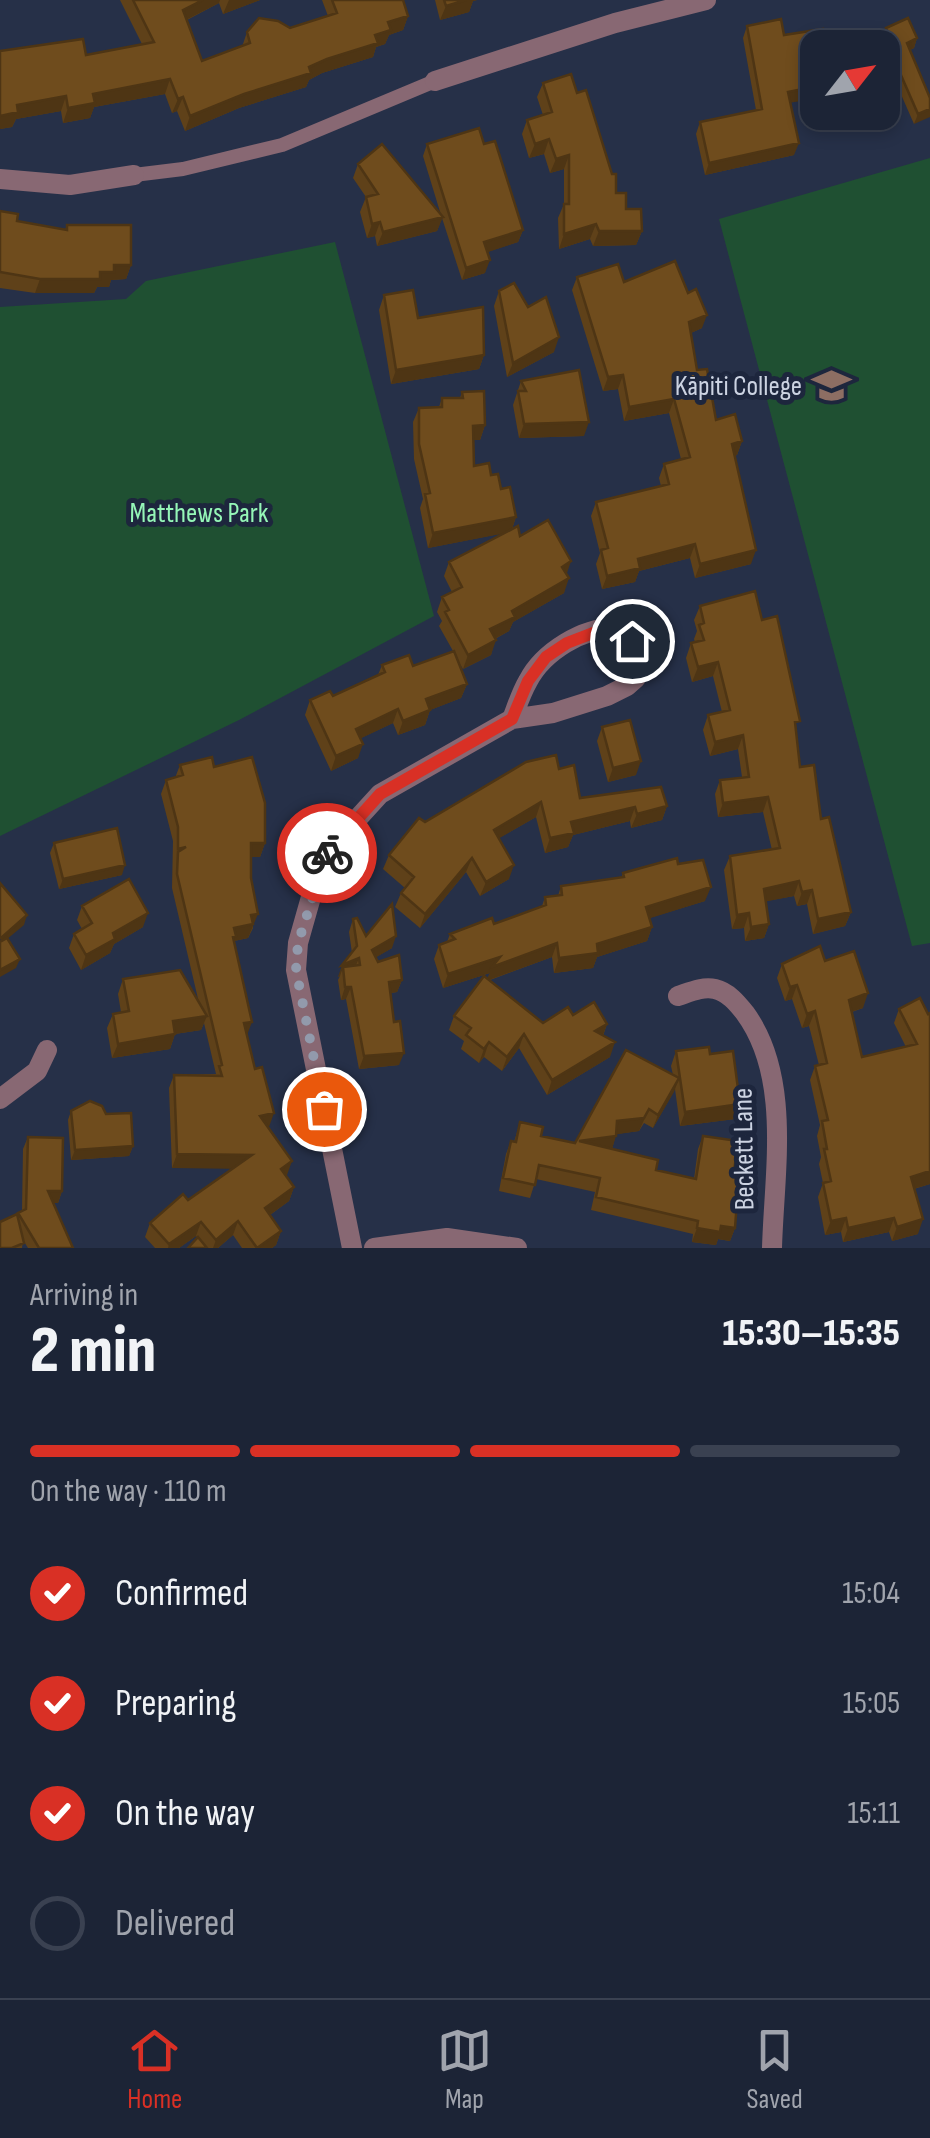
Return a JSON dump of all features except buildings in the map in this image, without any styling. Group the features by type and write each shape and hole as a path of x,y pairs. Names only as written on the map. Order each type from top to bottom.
{"street":[{"path":"435,81 615,23 706,0"},
{"path":"0,180 70,184 134,174"},
{"path":"352,1248 296,970 298,943 328,850 380,794 512,719 553,713 617,691 636,678 641,660 638,651 616,628 567,643 538,666 512,719"},
{"name":"Beckett Lane","path":"678,996 700,989 715,989 730,996 753,1024 761,1041 771,1075 775,1115 772,1248"},
{"path":"0,1099 37,1071 47,1050"},
{"path":"388,1247 447,1238 517,1248"}],"lane":[{"path":"134,174 183,169 282,145 435,81"}],"green space":[{"name":"Kāpiti College","path":"930,158 930,943 912,946 719,219"},
{"name":"Matthews Park","path":"335,242 434,616 239,720 0,836 0,307 126,299 146,281"}],"way so far":[{"path":"324,1109 296,970 298,943 327,853"}],"place":[{"name":"Kāpiti College","path":"832,386"}],"route":[{"path":"327,853 380,794 512,719 528,681 546,657 567,643 606,628 616,628 632,641"}]}
